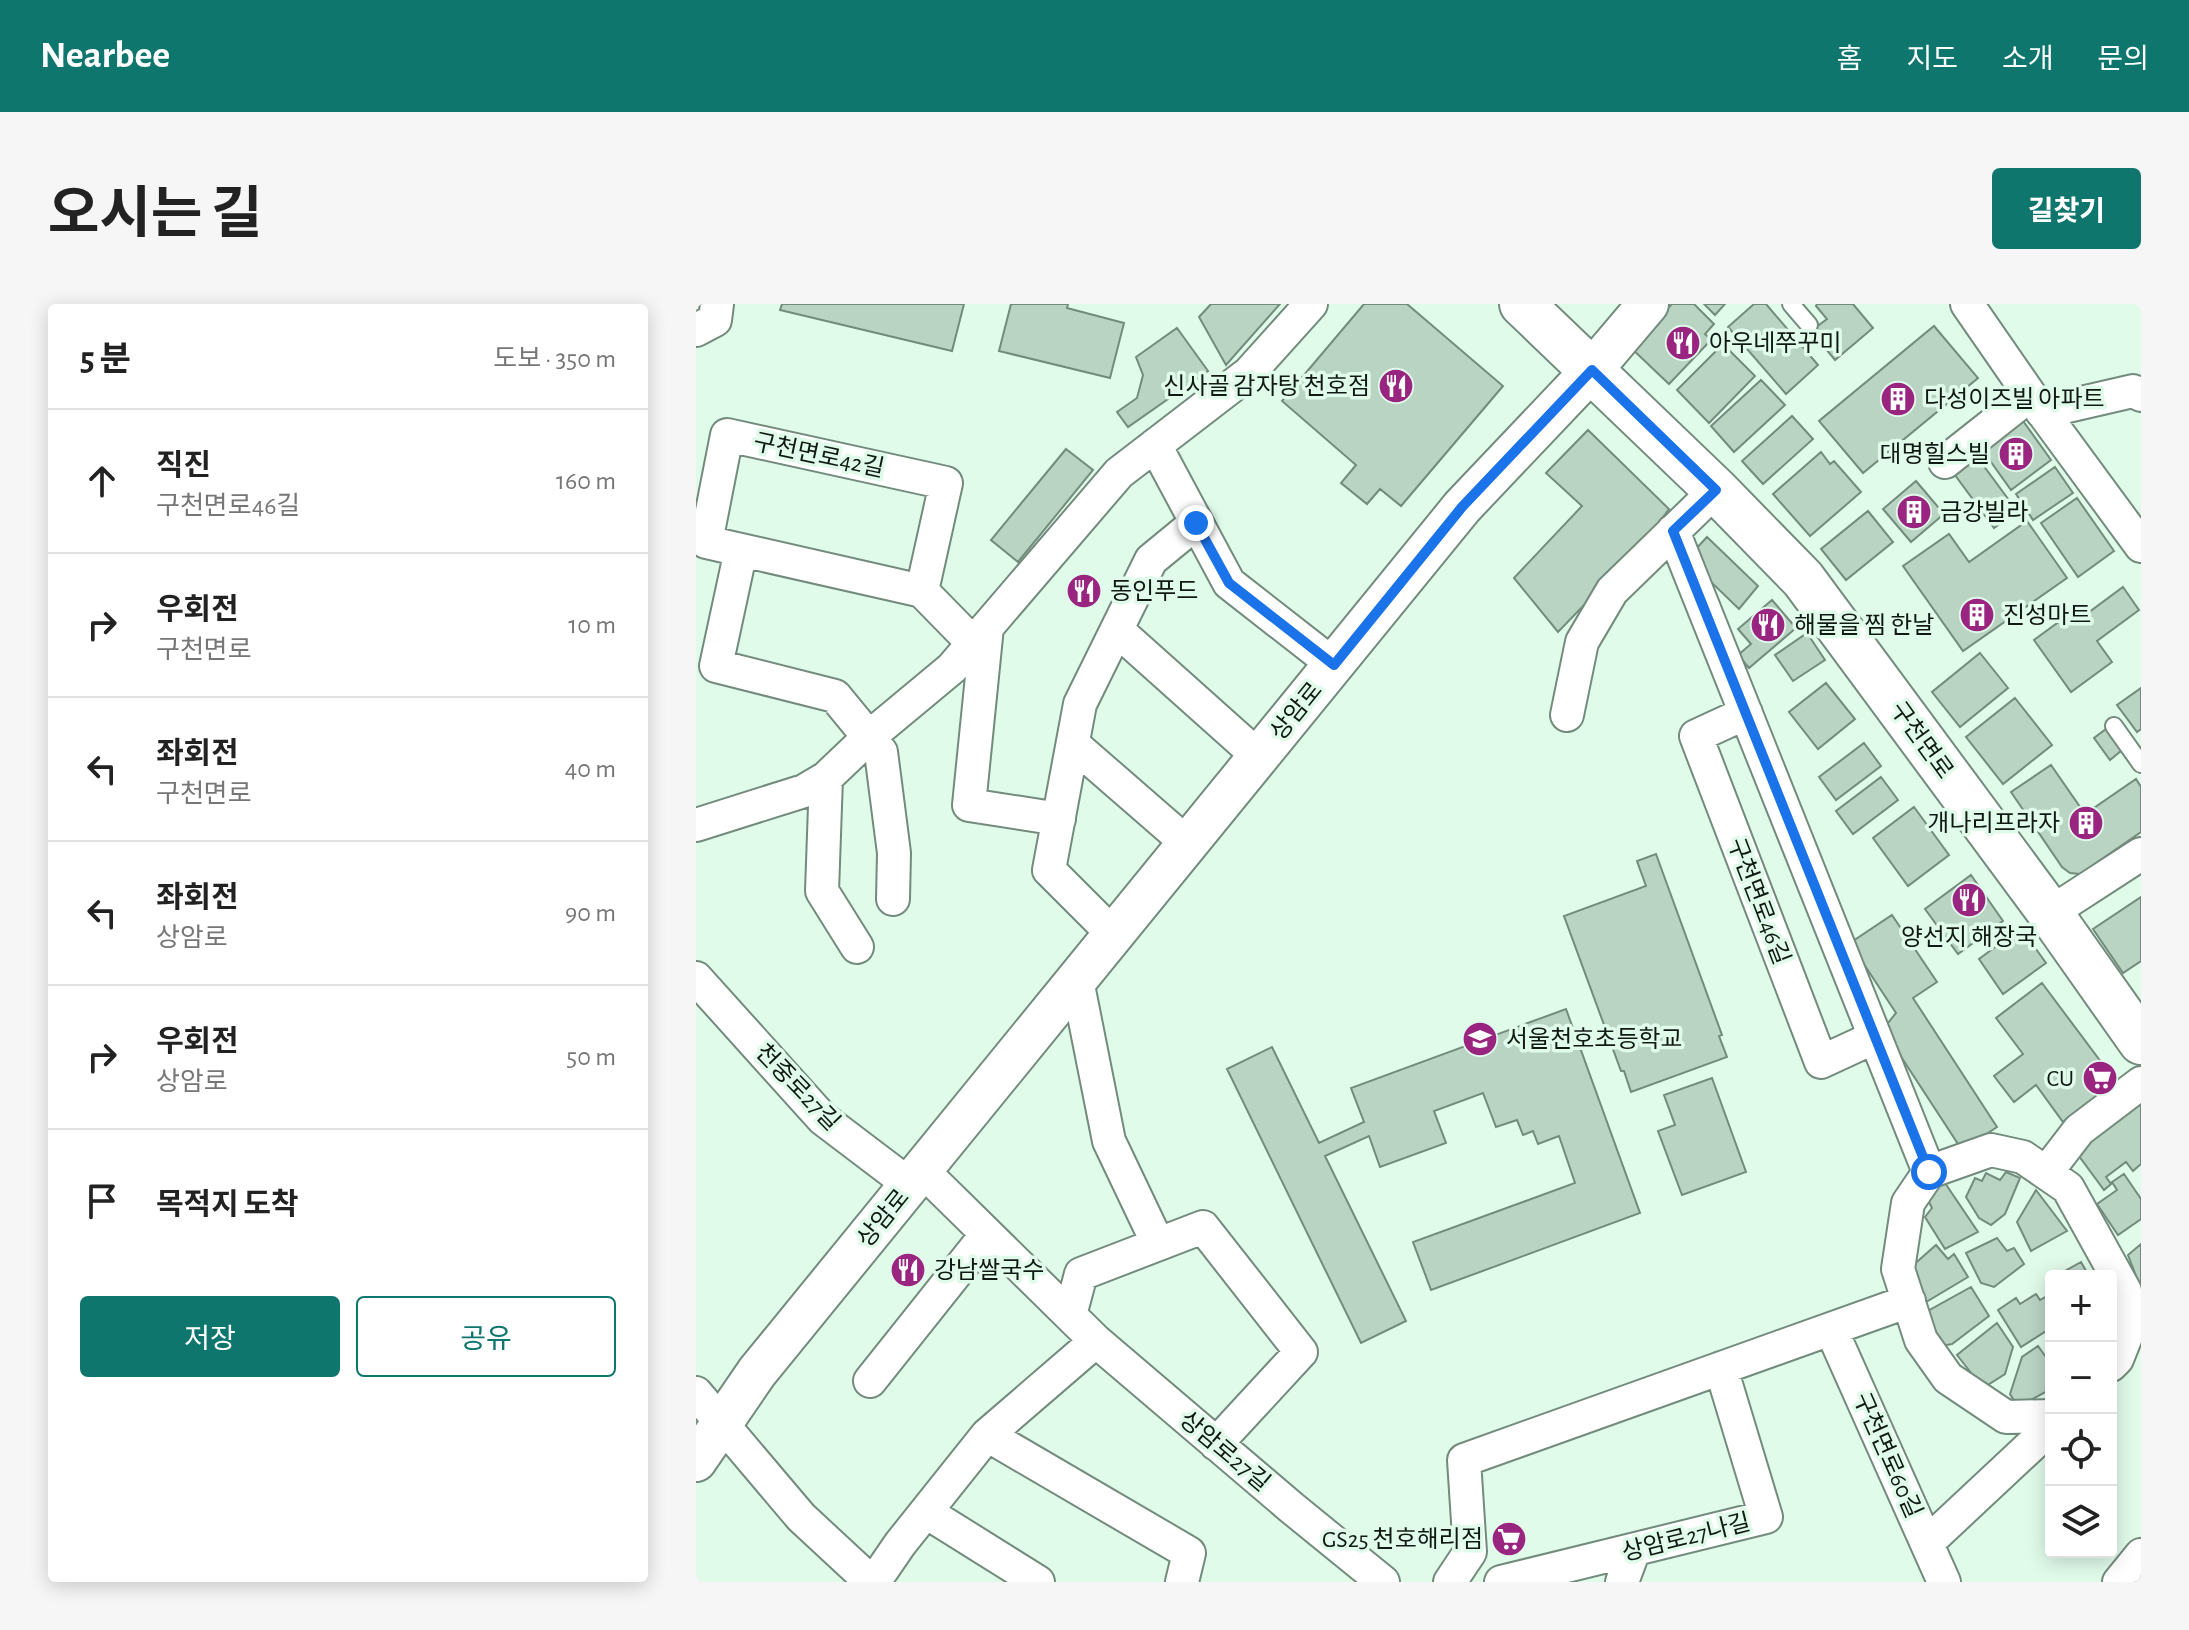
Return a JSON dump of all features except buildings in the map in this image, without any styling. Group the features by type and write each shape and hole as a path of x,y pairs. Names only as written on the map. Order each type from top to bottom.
{"main road":[{"name":"구천면로","path":"1522,304 1716,490 1803,579 2050,913 2141,1042"}],"street":[{"path":"696,330 715,320 717,304"},
{"path":"696,825 804,791 826,778 869,737 952,668 1119,473 1249,373 1311,304"},
{"name":"상암로","path":"696,1461 757,1372 1462,507 1592,370 1648,304"},
{"path":"1967,304 2141,546"},
{"path":"1945,462 2036,403 2133,391 2141,395"},
{"name":"구천면로42길","path":"727,435 946,483 922,591 706,542 727,435"},
{"name":"상암로","path":"1155,445 1229,583 1334,665"},
{"path":"1567,715 1582,642 1612,591 1716,490"},
{"path":"1114,935 1049,870 1080,704 1151,560 1196,523"},
{"path":"1673,531 1929,1172"},
{"path":"741,550 716,666 835,696 881,752 894,853 893,899"},
{"path":"922,591 980,635"},
{"name":"상암로","path":"1117,630 1259,757"},
{"path":"980,635 969,805 1059,819"},
{"name":"구천면로46길","path":"1746,713 1696,736 1821,1062 1875,1037"},
{"path":"1073,744 1188,844"},
{"path":"826,778 822,891 857,947"},
{"path":"2050,913 2141,854"},
{"name":"천중로27길","path":"696,978 823,1119 916,1177"},
{"path":"1077,980 1109,1141 1158,1244"},
{"path":"2046,1173 2079,1130 2141,1083"},
{"path":"2045,1416 2006,1417 1948,1378 1921,1340 1898,1269 1908,1203 1929,1172 1991,1150 2023,1157 2068,1188 2125,1291 2131,1324 2117,1359"},
{"name":"상암로27길","path":"916,1177 987,1234 1096,1341 1383,1582"},
{"path":"1070,1315 1081,1274 1203,1227 1301,1352 1216,1444"},
{"path":"870,1381 987,1234"},
{"path":"1450,1582 1470,1552 1464,1460 1909,1301"},
{"name":"구천면로60길","path":"1831,1329 1944,1582"},
{"path":"696,1393 801,1517 872,1582 987,1435 1096,1341"},
{"name":"상암로27나길","path":"1501,1582 1766,1517 1721,1368"},
{"path":"1927,1543 2045,1433"},
{"path":"987,1435 1186,1568"},
{"path":"926,1512 1038,1582"},
{"path":"1622,1582 1634,1550"},
{"path":"2119,1582 2141,1555"}],"lane":[{"path":"1791,304 1809,325"},
{"path":"2114,726 2141,764"}],"place":[{"name":"아우네쭈꾸미","path":"1683,343"},
{"name":"신사골 감자탕 천호점","path":"1396,386"},
{"name":"다성이즈빌 아파트","path":"1898,399"},
{"name":"대명힐스빌","path":"2016,454"},
{"name":"금강빌라","path":"1914,512"},
{"name":"동인푸드","path":"1084,591"},
{"name":"진성마트","path":"1977,615"},
{"name":"해물을 찜 한날","path":"1768,625"},
{"name":"개나리프라자","path":"2086,823"},
{"name":"양선지 해장국","path":"1969,900"},
{"name":"서울천호초등학교","path":"1480,1039"},
{"name":"CU","path":"2100,1078"},
{"name":"강남쌀국수","path":"908,1270"},
{"name":"GS25 천호해리점","path":"1509,1539"}],"route":[{"path":"1196,523 1229,583 1334,665 1462,507 1592,370 1716,490 1673,531 1929,1172"}]}
